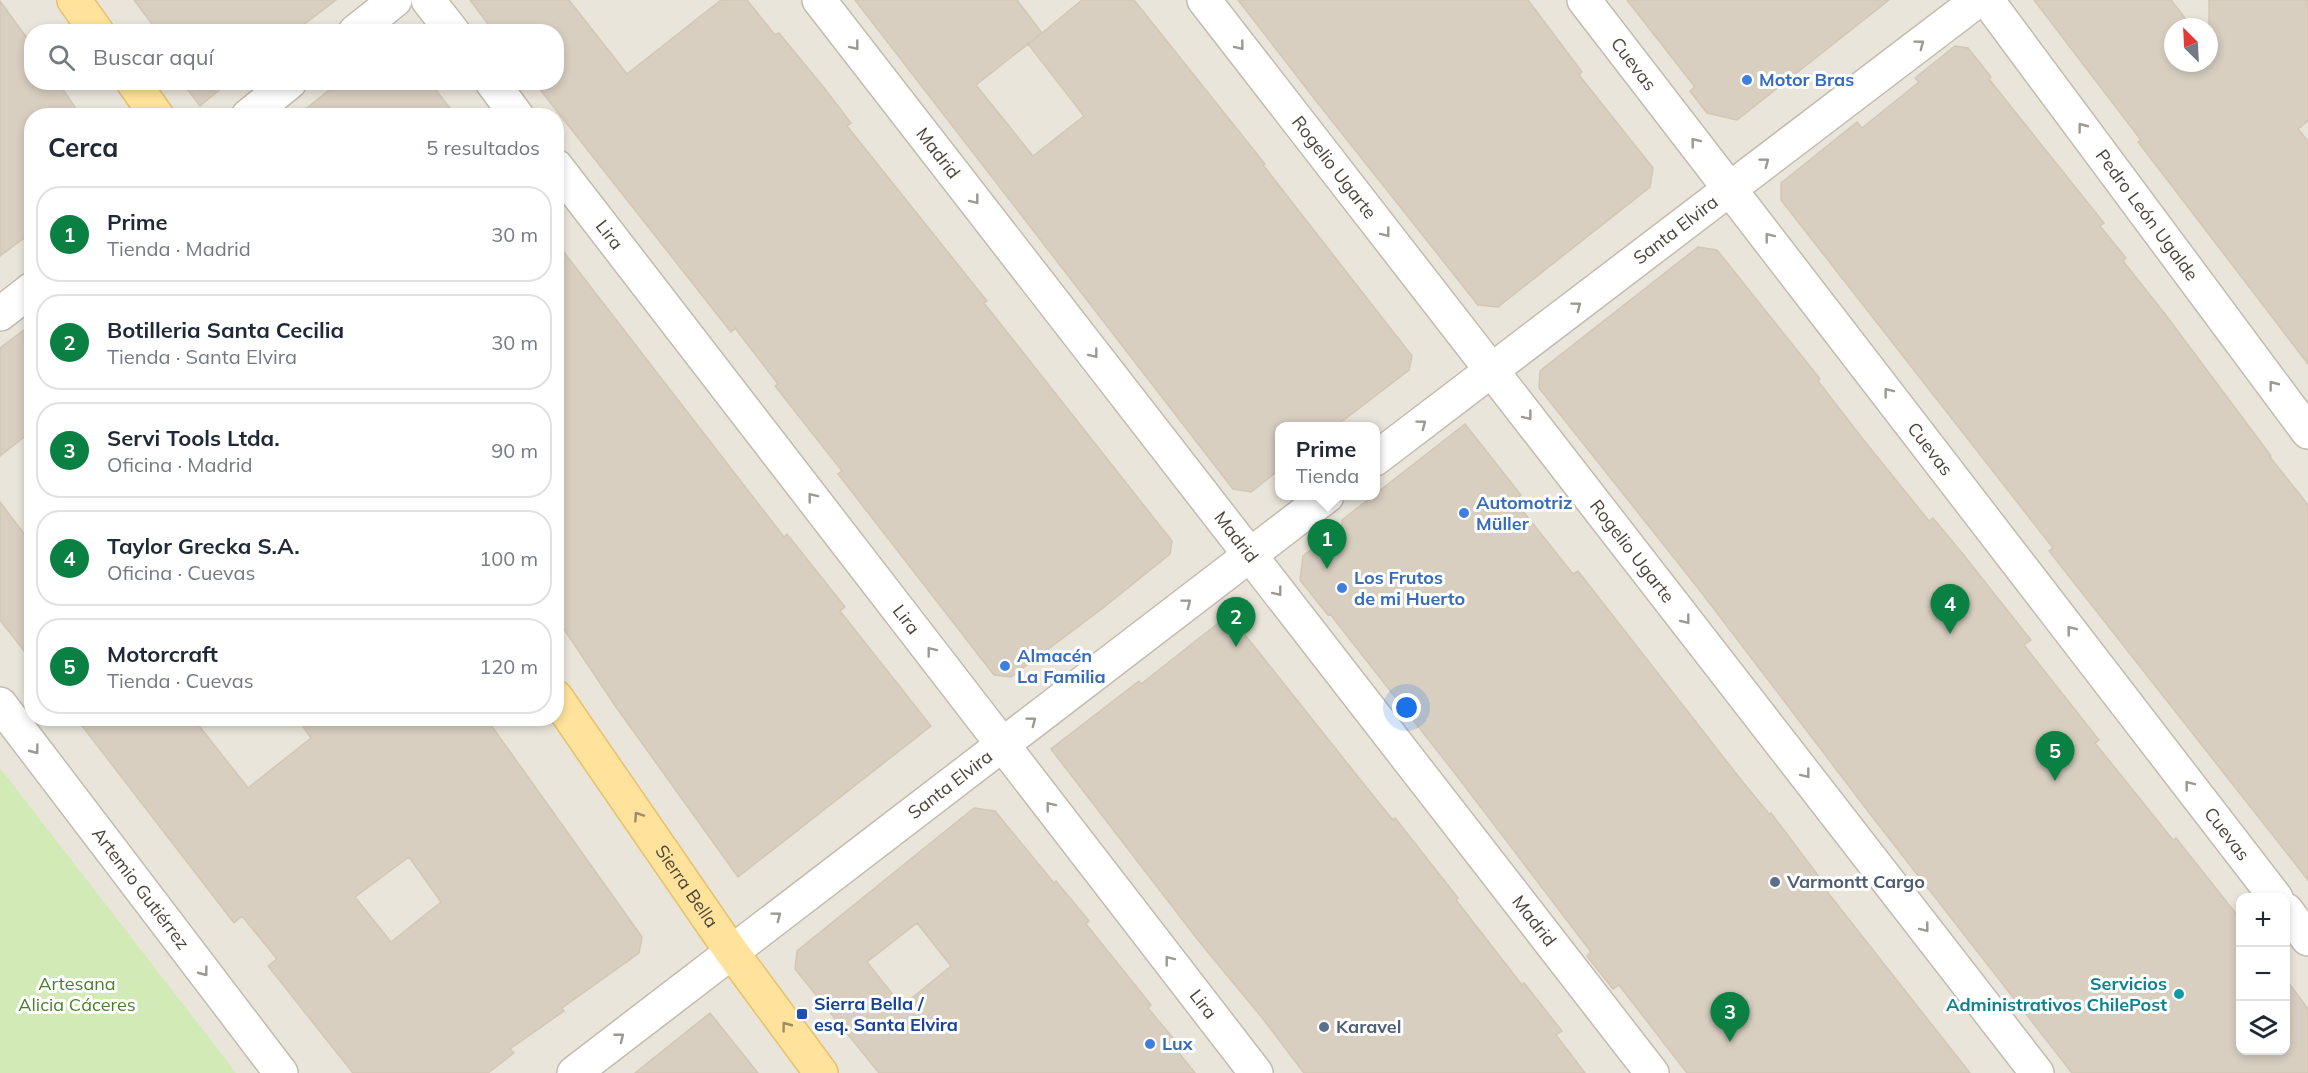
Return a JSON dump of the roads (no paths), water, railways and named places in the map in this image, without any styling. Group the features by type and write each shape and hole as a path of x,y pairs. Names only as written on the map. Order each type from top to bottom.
{"main road":[{"path":"74,0 91,24"},
{"path":"139,90 151,108"},
{"name":"Sierra Bella","path":"564,709 731,951 821,1073"}],"street":[{"path":"365,24 395,0"},
{"path":"428,0 447,24"},
{"name":"Madrid","path":"819,0 1652,1073"},
{"name":"Rogelio Ugarte","path":"1204,0 2037,1073"},
{"name":"Cuevas","path":"1584,0 2273,893"},
{"name":"Santa Elvira","path":"1380,455 1978,0"},
{"name":"Pedro León Ugalde","path":"1987,0 2308,432"},
{"path":"258,108 280,90"},
{"path":"498,90 511,108"},
{"name":"Lira","path":"564,176 1256,1073"},
{"path":"0,314 24,294"},
{"name":"Santa Elvira","path":"574,1073 1321,500"},
{"name":"Artemio Gutiérrez","path":"0,704 281,1073"},
{"path":"2290,915 2308,939"}],"place":[{"name":"Motor Bras","path":"1747,80"},
{"name":"Automotriz Müller","path":"1464,513"},
{"name":"Prime","path":"1327,569"},
{"name":"Los Frutos de mi Huerto","path":"1342,588"},
{"name":"Taylor Grecka S.A.","path":"1950,634"},
{"name":"Botilleria Santa Cecilia","path":"1236,647"},
{"name":"Almacén La Familia","path":"1005,666"},
{"name":"Motorcraft","path":"2055,781"},
{"name":"Varmontt Cargo","path":"1775,882"},
{"name":"Servicios Administrativos ChilePost","path":"2179,994"},
{"name":"Sierra Bella / esq. Santa Elvira","path":"802,1014"},
{"name":"Karavel","path":"1324,1027"},
{"name":"Servi Tools Ltda.","path":"1730,1042"},
{"name":"Lux","path":"1150,1044"}],"park label":[{"name":"Artesana Alicia Cáceres","path":"77,994"}]}
